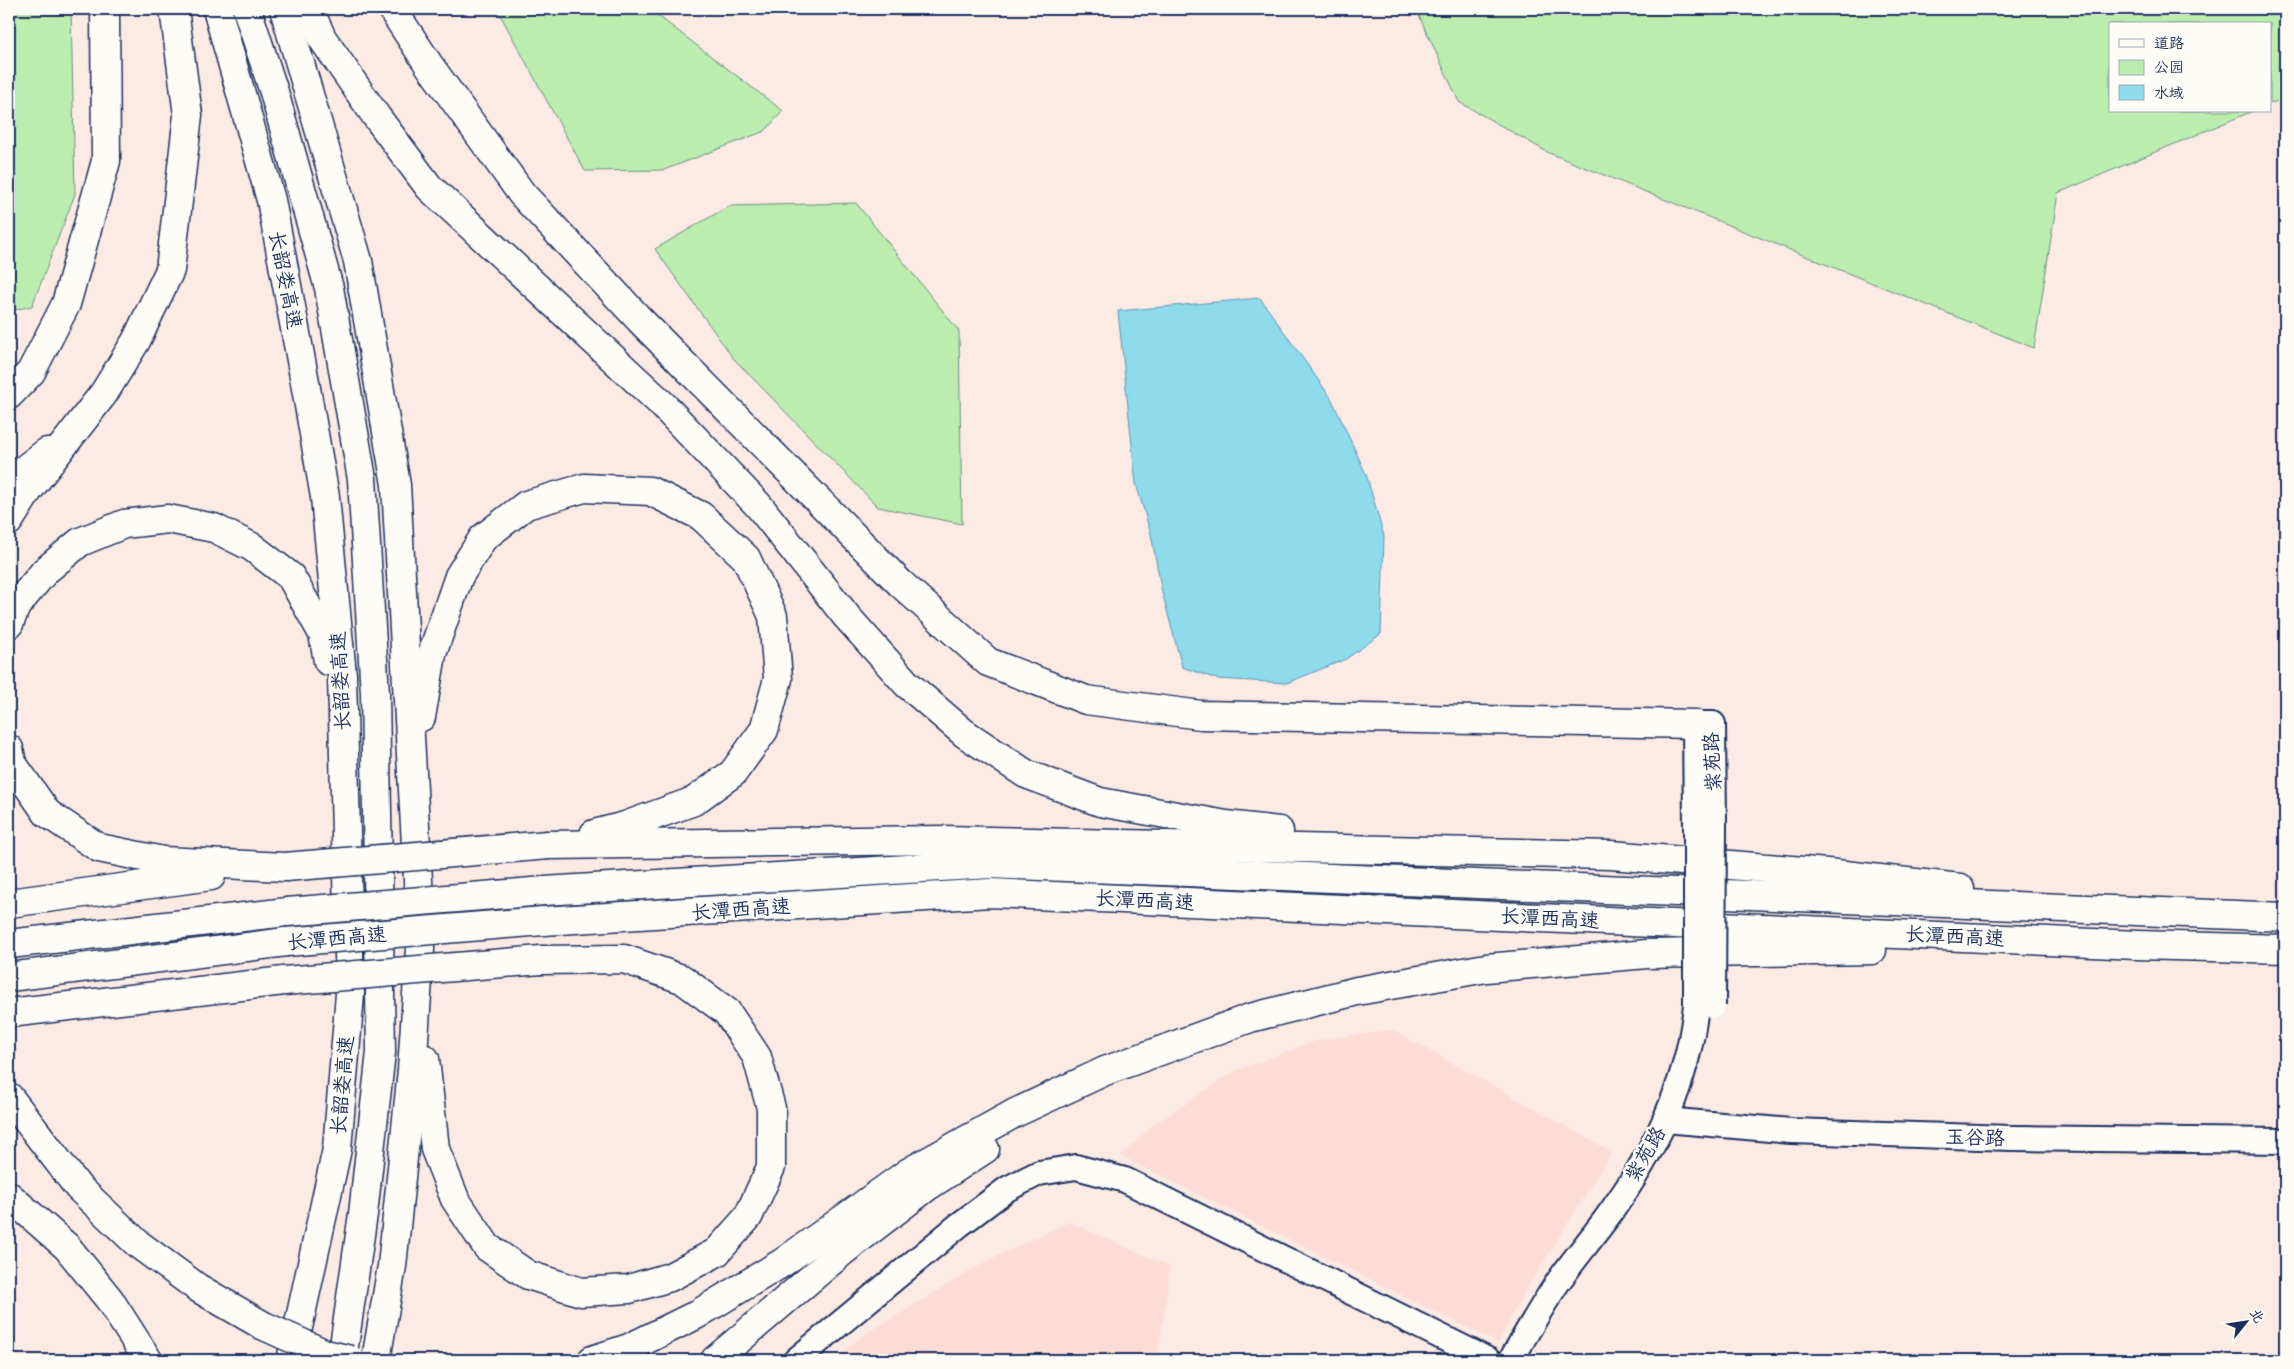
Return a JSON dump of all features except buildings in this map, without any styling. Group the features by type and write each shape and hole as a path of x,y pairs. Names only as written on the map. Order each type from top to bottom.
{"highway":[{"path":"9,395 31,372 66,304 106,161 105,9"},
{"path":"9,521 28,491 104,393 136,341 170,270 188,115 174,9"},
{"name":"长韶娄高速","path":"217,9 271,200 305,380 325,497 342,675 350,994 337,1149 291,1360"},
{"name":"长韶娄高速","path":"247,9 274,92 329,288 362,479 375,693 381,1052 363,1214 342,1360"},
{"path":"284,9 358,261 392,456 398,514 410,697 412,773 421,934 412,1070 392,1266 376,1360"},
{"path":"309,9 322,38 376,116 429,187 662,404 759,506 847,617 907,684 964,733 1026,774 1100,802 1226,825 1487,854"},
{"path":"392,9 429,65 522,194 640,320 886,568 988,662 1086,700 1202,716 1695,724"},
{"path":"9,480 74,432"},
{"path":"412,773 432,654 459,576 482,538 526,505 584,488 650,491 701,516 746,558 773,616 778,679 764,730 733,773 694,801 625,826 548,845"},
{"path":"9,624 16,606 45,572 80,542 124,524 168,519 214,528 252,546 291,577 323,634 343,731"},
{"path":"9,749 12,763 47,813 99,848 163,861 285,867"},
{"path":"9,903 285,867 548,845 943,840 1184,844 1487,854 1612,855 1807,872 2200,915"},
{"name":"长潭西高速","path":"9,944 287,912 544,891 990,864 2285,917"},
{"name":"长潭西高速","path":"9,977 286,942 543,921 990,893 2285,949"},
{"path":"592,1360 629,1348 696,1315 782,1263 909,1172 1015,1113 1105,1071 1250,1018 1358,991 1486,968 1647,954 2137,944"},
{"path":"9,1013 284,981 541,960 624,960 682,979 726,1012 757,1057 771,1108 770,1167 748,1217 716,1252 670,1277 629,1289 581,1292 528,1275 487,1247 455,1199 435,1149 417,988"},
{"path":"715,1360 842,1252 928,1186 1105,1071"},
{"path":"9,1096 78,1187 138,1244 198,1288 262,1325 326,1354 351,1360"},
{"path":"9,1196 67,1247 109,1299 148,1360"}],"street":[{"name":"紫苑路","path":"1511,1360 1558,1283 1609,1214 1674,1116 1700,1070 1704,1006 1705,825 1713,724 1695,724"},
{"name":"紫苑路","path":"1524,1360 1554,1310 1657,1162 1674,1116"},
{"name":"玉谷路","path":"1674,1116 2010,1128 2285,1131"},
{"name":"玉谷路","path":"1674,1116 1791,1132 2011,1138 2285,1141"},
{"path":"796,1360 959,1225 1007,1189 1040,1173 1076,1167 1125,1180 1488,1360"},
{"path":"816,1360 963,1237 1010,1203 1049,1186 1083,1183 1123,1196 1457,1360"}],"shaded area":[{"path":"1393,1030 1612,1152 1517,1305 1498,1343 1121,1156 1149,1128 1233,1072 1315,1041"},
{"path":"1069,1222 1170,1267 1158,1360 833,1360 861,1337 987,1261"}],"green space":[{"path":"9,9 71,9 75,194 32,306 9,311"},
{"path":"497,9 649,9 783,111 765,131 664,170 585,171"},
{"path":"1416,9 2285,9 2285,98 2272,103 2272,22 2109,22 2109,112 2251,112 2058,193 2034,348 1549,153 1459,102"},
{"path":"856,203 959,331 962,524 878,507 733,358 655,249 729,206"}],"water":[{"path":"1260,298 1331,398 1366,474 1384,536 1381,634 1346,659 1287,683 1217,679 1182,667 1162,592 1151,534 1136,484 1118,311"}]}
